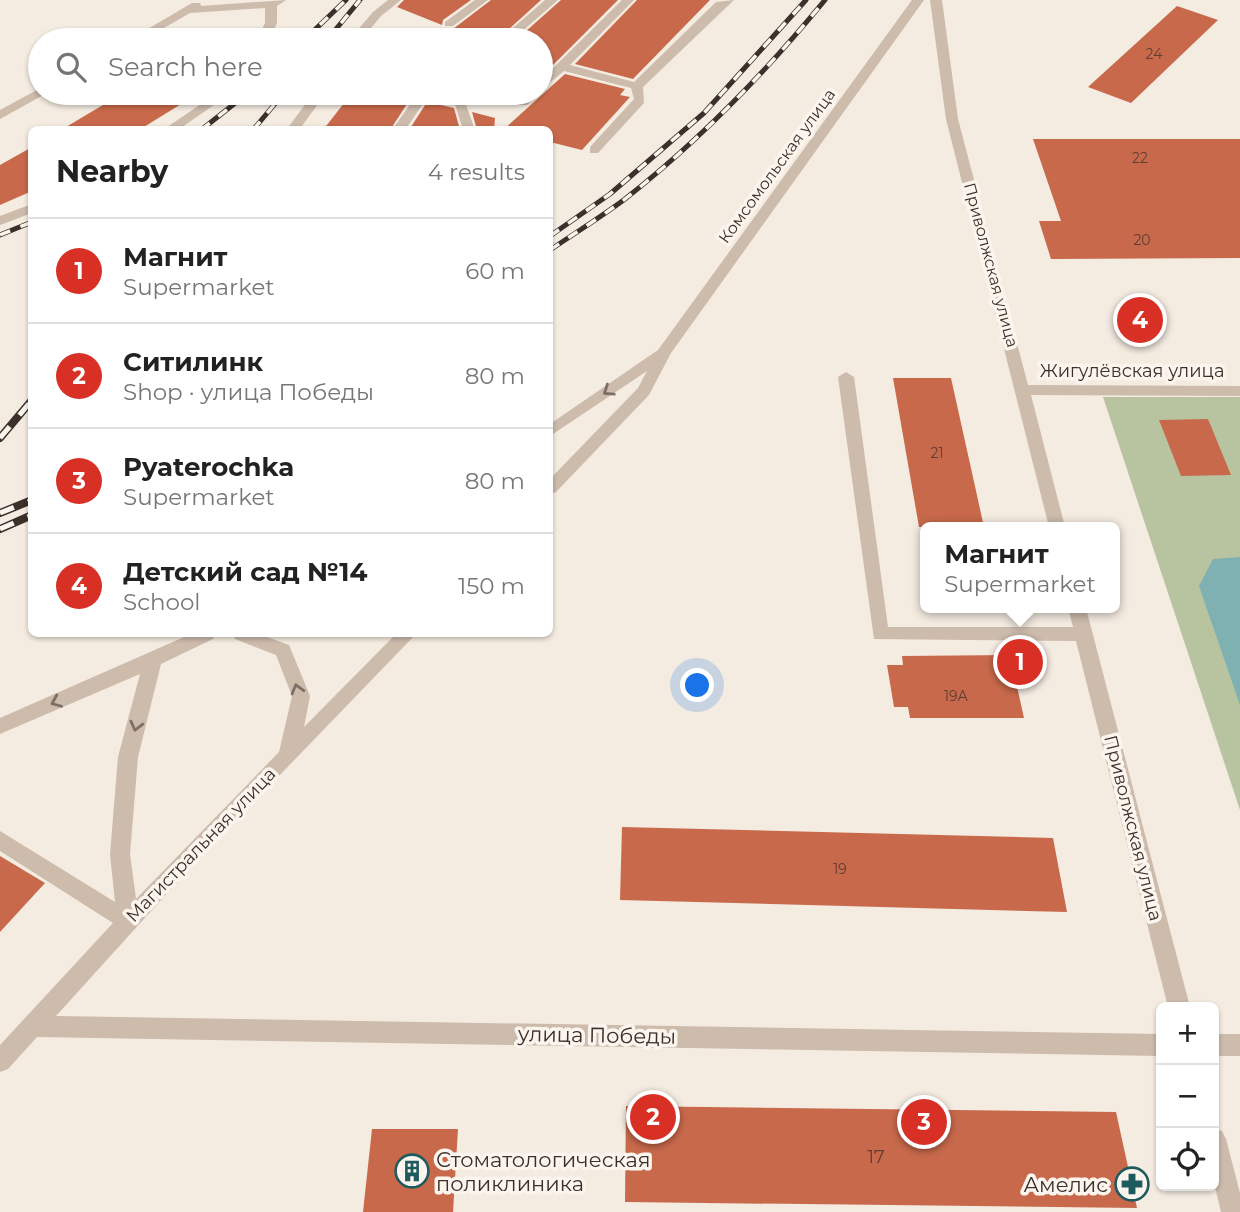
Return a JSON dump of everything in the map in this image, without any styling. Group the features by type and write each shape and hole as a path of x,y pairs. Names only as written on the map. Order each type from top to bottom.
{"street":[{"path":"156,28 204,0"},
{"path":"365,28 377,14 396,0"},
{"path":"449,24 482,0"},
{"path":"519,28 552,0"},
{"path":"553,75 628,0"},
{"path":"637,86 720,4 728,0"},
{"name":"Комсомольская улица","path":"664,352 918,0"},
{"name":"Приволжская улица","path":"936,0 952,118 1057,522"},
{"path":"188,10 275,2 269,28"},
{"path":"562,67 637,86"},
{"path":"594,150 640,100 637,86"},
{"path":"0,116 28,100"},
{"path":"175,126 207,105"},
{"path":"295,126 311,105"},
{"path":"401,126 416,105"},
{"path":"461,105 468,126"},
{"path":"0,221 28,210"},
{"path":"553,429 664,352"},
{"path":"553,485 644,391 664,352"},
{"path":"846,377 880,635 1083,634"},
{"name":"Жигулёвская улица","path":"1024,390 1240,391"},
{"name":"Приволжская улица","path":"1078,613 1178,1002"},
{"path":"0,726 201,637"},
{"path":"249,637 283,650 301,696 288,755"},
{"name":"Магистральная улица","path":"0,1061 128,921 404,637"},
{"path":"128,921 120,854 128,757 153,660"},
{"path":"0,840 128,921"},
{"name":"улица Победы","path":"33,1026 1156,1045"},
{"path":"1219,1045 1240,1045"},
{"path":"1219,1158 1233,1212"}],"green space":[{"path":"1103,397 1240,397 1240,810"}],"water":[{"path":"1240,557 1240,705 1199,586 1213,559"}],"building":[{"path":"404,0 471,0 443,20 442,25 397,7"},
{"path":"491,0 541,0 510,28 454,28"},
{"path":"561,0 618,0 553,65 553,28 530,28"},
{"path":"637,0 710,0 633,79 575,64"},
{"path":"1177,6 1218,20 1131,103 1088,87"},
{"path":"565,74 625,89 620,95 630,97 582,150 553,143 553,126 507,126 531,105 553,105 553,85"},
{"path":"103,105 180,105 145,126 68,126"},
{"path":"343,105 406,105 393,126 326,126"},
{"path":"425,105 440,105 454,108 459,126 412,126"},
{"path":"472,112 495,118 494,126 476,126"},
{"path":"1033,139 1240,139 1240,258 1051,259 1039,221 1061,221"},
{"path":"28,149 28,193 0,205 0,165"},
{"path":"893,378 951,378 983,522 920,522 919,527"},
{"path":"1208,419 1231,475 1181,476 1159,420"},
{"path":"1010,655 1024,718 910,718 908,707 894,707 887,665 903,665 902,656"},
{"path":"622,827 1053,838 1067,912 620,900"},
{"path":"0,856 45,883 0,932"},
{"path":"626,1106 1116,1112 1137,1208 625,1202"},
{"name":"Стоматологическая поликлиника","path":"372,1129 458,1129 453,1212 363,1212"}],"railway":[{"path":"317,28 346,0"},
{"path":"337,28 360,0"},
{"path":"553,234 610,194 704,113 806,0"},
{"path":"553,248 625,199 679,154 755,80 825,0"},
{"path":"206,126 233,105"},
{"path":"256,126 274,105"},
{"path":"0,235 28,224"},
{"path":"0,438 28,405"},
{"path":"0,513 28,502"},
{"path":"0,529 28,517"}],"place":[{"name":"Детский сад №14","path":"1140,320"},
{"name":"Магнит","path":"1020,662"},
{"name":"Ситилинк","path":"653,1117"},
{"name":"Pyaterochka","path":"924,1122"},
{"name":"Стоматологическая поликлиника","path":"412,1171"},
{"name":"Амелис","path":"1132,1184"}]}
